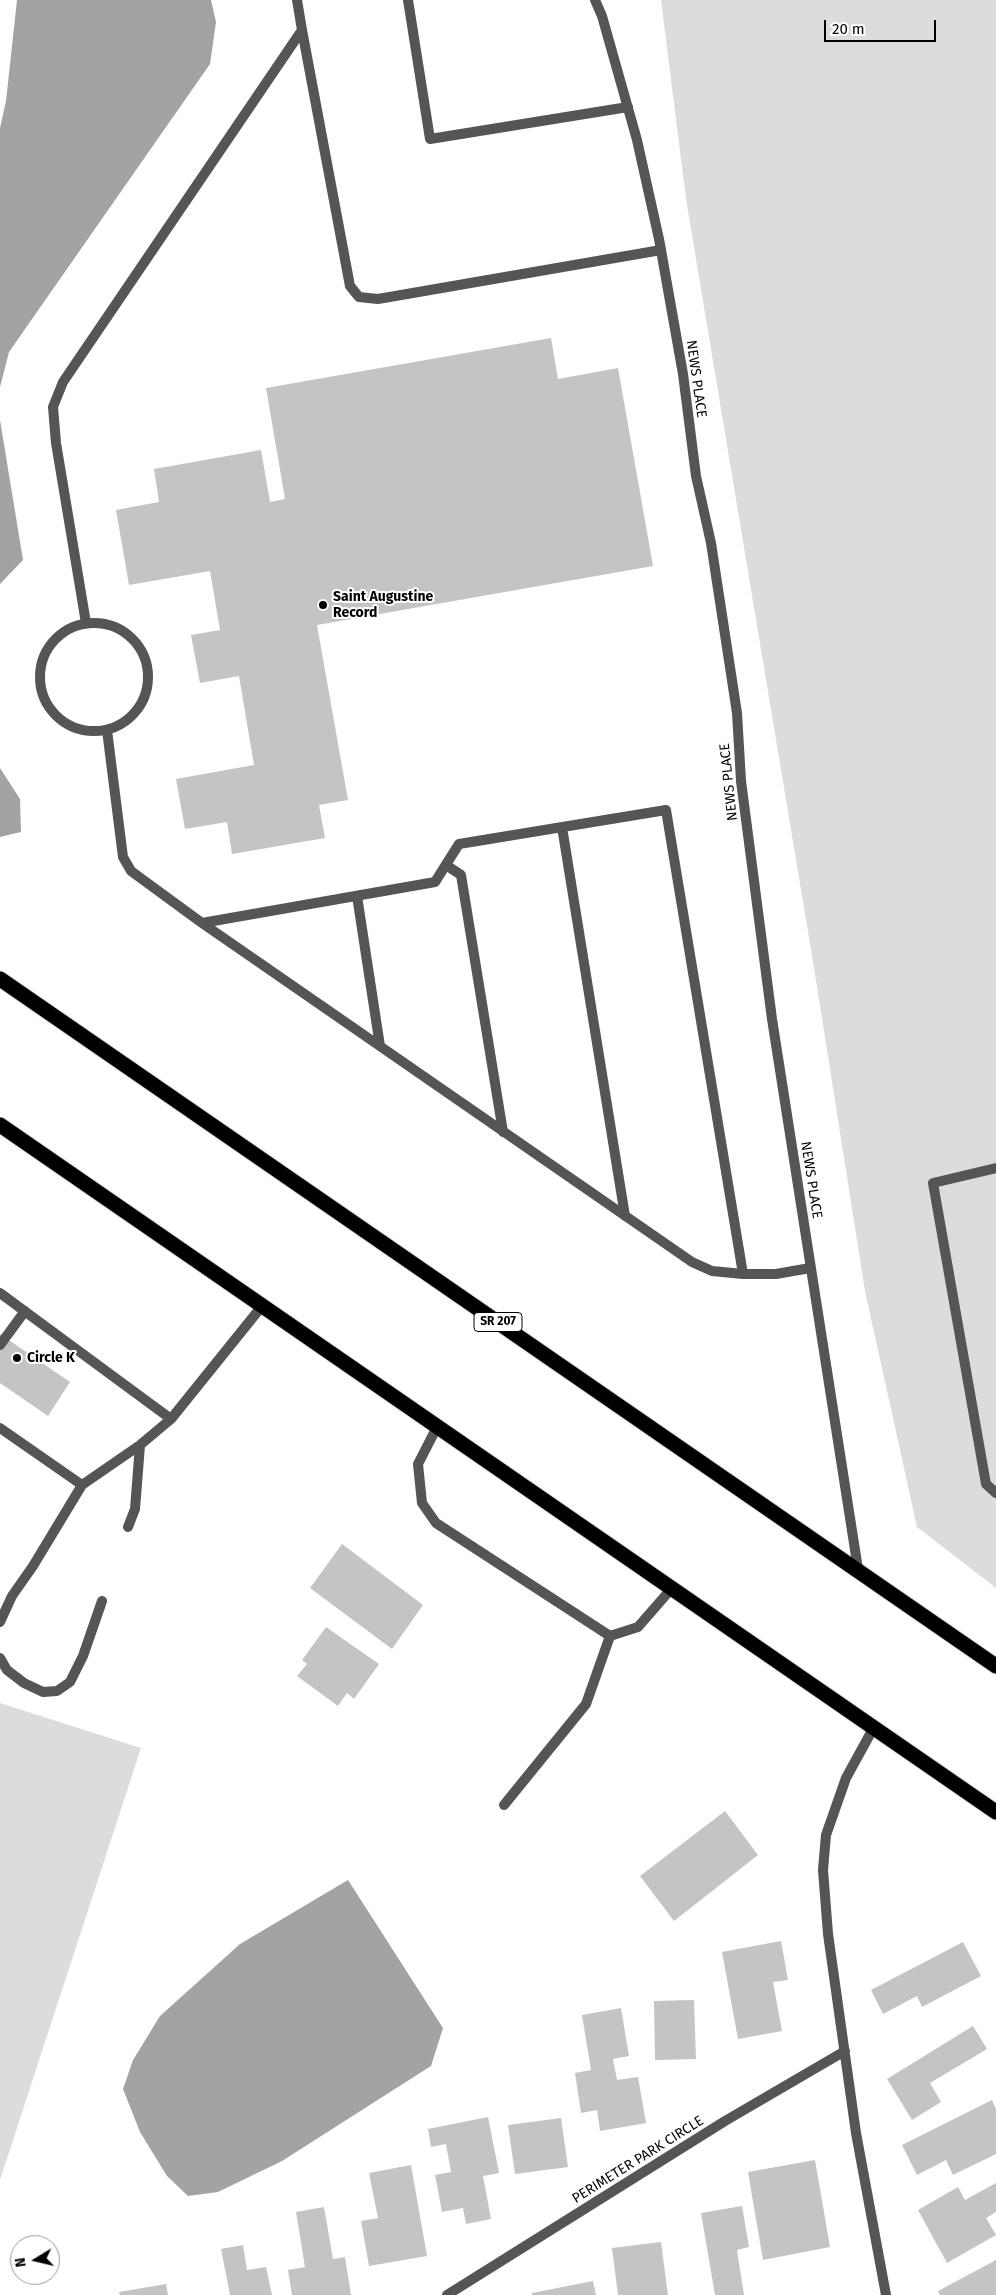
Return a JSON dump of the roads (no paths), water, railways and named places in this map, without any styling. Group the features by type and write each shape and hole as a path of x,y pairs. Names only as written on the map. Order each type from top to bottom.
{"highway":[{"name":"SR 207","path":"0,979 996,1666"},
{"path":"0,1126 996,1812"}],"street":[{"path":"297,0 350,286 359,297 378,299 661,250"},
{"path":"408,0 430,139 628,107"},
{"name":"NEWS PLACE","path":"595,0 602,16 628,107 661,250 683,374 696,476 712,543 736,713 741,781 772,1019 858,1569"},
{"path":"86,623 56,443 53,407 63,382 302,30"},
{"path":"86,623 104,623 113,626 136,642 144,657 148,675 146,693 137,710 124,723 107,730 90,731 72,727 58,718 47,704 40,688 40,670 45,653 55,638 69,628 86,623"},
{"path":"107,730 123,857 131,871 202,924 692,1262 712,1271 742,1274 776,1274 810,1268"},
{"path":"202,924 434,882 460,844 666,810 742,1274"},
{"path":"562,827 625,1216"},
{"path":"446,864 461,875 503,1132"},
{"path":"356,896 380,1046"},
{"path":"996,1168 934,1183 986,1484 996,1493"},
{"path":"0,1293 171,1419"},
{"path":"0,1622 12,1596 33,1566 82,1484 140,1445 171,1419 262,1306"},
{"path":"0,1344 25,1311"},
{"path":"437,1427 418,1464 422,1503 436,1523 610,1636"},
{"path":"0,1428 82,1484"},
{"path":"128,1527 135,1509 140,1445"},
{"path":"610,1636 638,1627 672,1588"},
{"path":"0,1658 7,1670 24,1683 43,1692 56,1691 70,1682 83,1656 102,1601"},
{"path":"504,1805 586,1704 610,1636"},
{"path":"874,1727 846,1778 826,1835 823,1870 828,1934 856,2132 886,2295"},
{"name":"PERIMETER PARK CIRCLE","path":"447,2295 725,2121 845,2051"}],"place":[{"name":"Saint Augustine Record","path":"323,605"},
{"name":"Circle K","path":"17,1358"}]}
